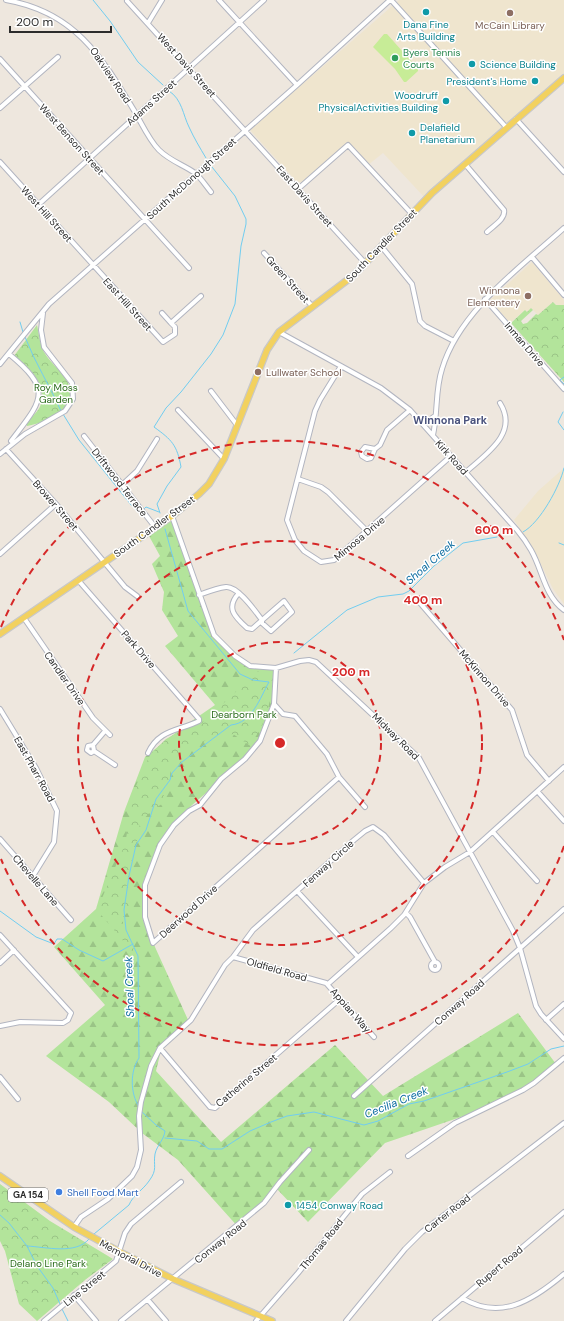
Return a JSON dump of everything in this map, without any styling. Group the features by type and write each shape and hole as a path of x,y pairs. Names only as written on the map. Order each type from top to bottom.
{"main road":[{"name":"South Candler Street","path":"0,634 172,516 209,484 224,460 267,350 279,332 312,306 341,286 365,263 411,213 506,127 564,78"},
{"name":"Memorial Drive","path":"0,1176 74,1227 118,1251 258,1319 272,1321"}],"street":[{"name":"Oakview Road","path":"6,0 29,6 52,16 70,27 86,40 109,69 159,150 196,174"},
{"path":"148,23 162,0"},
{"path":"219,0 297,86"},
{"name":"Adams Street","path":"38,205 264,0"},
{"path":"391,0 506,127"},
{"name":"South McDonough Street","path":"0,364 42,313 144,220 297,86 391,0"},
{"name":"West Davis Street","path":"127,1 246,130"},
{"path":"0,108 58,56"},
{"name":"West Benson Street","path":"0,59 189,268"},
{"path":"516,119 564,172"},
{"name":"East Davis Street","path":"246,130 365,263"},
{"path":"298,189 348,145 411,213"},
{"name":"West Hill Street","path":"0,162 94,266"},
{"path":"465,164 504,210 505,214 502,218 487,232"},
{"path":"196,174 211,192"},
{"path":"433,435 438,384 442,368 454,341 472,314 485,299 564,228"},
{"path":"381,246 412,284 420,320 425,326 454,341"},
{"name":"Green Street","path":"264,252 312,306"},
{"path":"532,257 564,295"},
{"name":"East Hill Street","path":"94,266 163,342 175,334 175,327 171,323"},
{"path":"162,313 171,323 202,296"},
{"name":"Inman Drive","path":"485,299 564,389"},
{"path":"0,454 25,434 65,411 73,399 72,383 47,352 41,330 42,313"},
{"path":"34,323 41,330"},
{"name":"Kirk Road","path":"279,332 381,388 410,410 466,472 524,540 532,551 549,594 555,603 564,610"},
{"path":"6,449 31,415 40,396 40,389 26,368 9,354"},
{"name":"Mimosa Drive","path":"340,366 315,411 288,520 295,540 315,560 327,562 334,560 451,456"},
{"path":"210,391 237,425"},
{"path":"466,472 499,442 504,433 507,426 504,408 500,403"},
{"path":"178,410 224,460"},
{"path":"375,449 380,445 386,431 410,410"},
{"path":"421,422 428,421 435,416"},
{"name":"Driftwood Terrace","path":"84,436 155,527"},
{"path":"122,485 137,471 157,439"},
{"name":"Brower Street","path":"6,449 56,504 125,587 137,596"},
{"path":"298,479 324,490 367,531"},
{"path":"0,554 56,504"},
{"name":"Midway Road","path":"172,516 214,635 236,656 250,666 276,668 300,661 309,660 316,662 408,745 419,758 513,930 520,948 536,1006 546,1020 564,1039"},
{"name":"Park Drive","path":"78,580 199,719 199,722 172,730 151,746 148,753"},
{"path":"199,595 225,587 235,589 239,593 262,620 262,623 270,630 274,629 292,612 284,601 262,620 250,629 237,619 231,605 239,593"},
{"name":"McKinnon Drive","path":"420,603 512,710 528,755 548,781"},
{"name":"Candler Drive","path":"24,618 93,718 110,735"},
{"name":"Deerwood Drive","path":"276,668 274,704 264,734 251,753 221,779 200,805 189,811 174,825 160,845 145,885 145,917 153,943 339,777"},
{"path":"274,704 283,714 295,716 327,754 339,777 365,807"},
{"name":"East Pharr Road","path":"0,708 36,768 57,812 54,842 33,876"},
{"path":"105,731 93,745 88,746 87,750 91,753 94,751 115,765"},
{"path":"93,745 94,751"},
{"path":"328,984 391,928 406,912 424,883 445,867 470,852 564,767"},
{"path":"538,792 564,821"},
{"name":"Fenway Circle","path":"233,957 253,930 365,831 373,827 384,835 424,883"},
{"path":"493,832 537,881"},
{"name":"Chevelle Lane","path":"0,839 71,920"},
{"path":"297,891 358,958"},
{"name":"Conway Road","path":"354,1096 564,909"},
{"path":"406,912 435,962"},
{"path":"0,935 71,1013 68,1020 64,1023 20,1022 0,1026"},
{"path":"0,963 14,950"},
{"name":"Oldfield Road","path":"74,1227 81,1218 108,1199 132,1176 137,1167 141,1150 140,1106 151,1066 160,1048 191,1020 219,973 233,957 328,984"},
{"name":"Appian Way","path":"328,984 374,1037"},
{"name":"Catherine Street","path":"160,1048 210,1107 215,1108 340,999"},
{"path":"546,1020 564,1004"},
{"path":"408,1156 460,1120 523,1090 564,1058"},
{"path":"0,1077 18,1100"},
{"name":"Carter Road","path":"346,1321 405,1249 422,1232 564,1123"},
{"name":"Conway Road","path":"121,1321 264,1203 280,1182 310,1150"},
{"name":"Thomas Road","path":"258,1319 362,1194 390,1172"},
{"name":"Line Street","path":"44,1321 116,1261 125,1233 131,1224 181,1182"},
{"name":"Rupert Road","path":"435,1321 564,1212"},
{"path":"526,1307 564,1274"},
{"path":"74,1295 96,1321"},
{"path":"462,1298 477,1311"},
{"path":"148,1300 166,1321"}],"shaded area":[{"path":"399,0 564,0 564,78 426,199 383,153 368,165 350,145 302,182 297,182 250,130"},
{"name":"Winnona Elementery","path":"532,262 564,300 564,305 556,305 553,302 538,315 531,308 527,312 525,310 510,323 490,300"},
{"path":"564,468 564,604 553,589 533,548 514,520 538,491"}],"green space":[{"name":"Byers Tennis Courts","path":"384,34 387,34 418,69 418,71 406,82 404,82 395,69 373,47"},
{"path":"553,302 556,305 564,305 564,382 511,323 525,310 527,312 531,308 533,310 521,321 523,324 527,323 536,314 538,315"},
{"name":"Roy Moss Garden","path":"37,325 44,352 64,376 71,396 68,404 55,416 37,424 27,426 26,424 28,421 40,407 42,397 41,390 35,376 14,356"},
{"path":"172,520 192,565 205,609 218,638 227,650 238,660 252,667 277,670 272,686 274,695 269,725 253,752 191,806 160,845 145,884 145,917 155,947 189,1022 162,1046 156,1071 221,1142 335,1045 383,1096 518,1013 556,1064 525,1090 487,1108 385,1143 308,1222 277,1189 239,1228 178,1160 142,1133 109,1102 46,1056 105,1005 54,947 96,909 124,812 145,757 183,727 215,705 165,646 178,636 162,610 164,592 152,564 160,556 149,536"},
{"name":"Dearborn Park","path":"253,672 274,672 268,711 256,737 249,745 233,734 206,740 174,762 171,766 169,787 164,794 162,804 152,810 140,823 137,841 131,853 133,867 125,883 129,889 133,907 123,917 122,921 129,927 129,936 136,956 97,910 125,844 135,788 150,755 166,739 179,732 198,727 241,687"},
{"name":"Delano Line Park","path":"0,1184 50,1221 113,1259 85,1280 37,1321 19,1304 5,1251 0,1241"}],"waterway":[{"path":"93,0 110,21 138,62 163,85"},
{"path":"169,91 177,98 191,131 206,158"},
{"path":"160,513 157,504 167,486 181,467 178,453 173,444 154,427 166,408 181,392 211,354 223,335 235,304 241,246 246,219 235,196 212,167"},
{"path":"20,322 23,332"},
{"path":"25,337 61,411"},
{"name":"Shoal Creek","path":"564,377 560,380 564,384"},
{"name":"Shoal Creek","path":"563,412 558,422 564,430"},
{"path":"63,414 79,440 132,506 138,512 141,510"},
{"name":"Shoal Creek","path":"523,532 536,521 542,513 554,494 564,468"},
{"path":"144,509 146,507 159,512"},
{"name":"Shoal Creek","path":"139,1107 134,1095 132,1082 134,1069 139,1058 138,956 126,930 124,910 129,876 136,845 146,830 156,799 170,780 172,773 182,762 231,725 245,720 259,702 269,682 253,680 240,674 188,611 165,529"},
{"name":"Shoal Creek","path":"294,653 347,610 378,597 403,594 409,591 434,566 463,543 497,537"},
{"path":"559,543 564,545"},
{"path":"0,911 36,937 54,944 57,939 62,939 79,950 103,961 133,944"},
{"name":"Cecilia Creek","path":"165,1138 197,1141 209,1149 222,1149 250,1131 271,1122 287,1116 314,1112 364,1125 378,1121 409,1104 424,1101 528,1064 551,1049 564,1046"},
{"name":"Shoal Creek","path":"94,1234 129,1205 133,1198 152,1177 155,1168 155,1154 165,1131 141,1111"},
{"name":"Shoal Creek","path":"0,1215 9,1223 27,1246 37,1266 53,1288 60,1304"},
{"name":"Shoal Creek","path":"27,1246 69,1249 83,1244 89,1239"},
{"name":"Shoal Creek","path":"62,1309 68,1321"}],"place":[{"name":"Dana Fine Arts Building","path":"426,12"},
{"name":"McCain Library","path":"510,13"},
{"name":"Byers Tennis Courts","path":"395,58"},
{"name":"Science Building","path":"472,64"},
{"name":"President's Home","path":"535,81"},
{"name":"Woodruff PhysicalActivities Building","path":"446,101"},
{"name":"Delafield Planetarium","path":"412,133"},
{"name":"Winnona Elementery","path":"528,296"},
{"name":"Lullwater School","path":"258,372"},
{"name":"Shell Food Mart","path":"59,1192"},
{"name":"1454 Conway Road","path":"288,1205"}],"district":[{"name":"Winnona Park","path":"450,420"}]}
